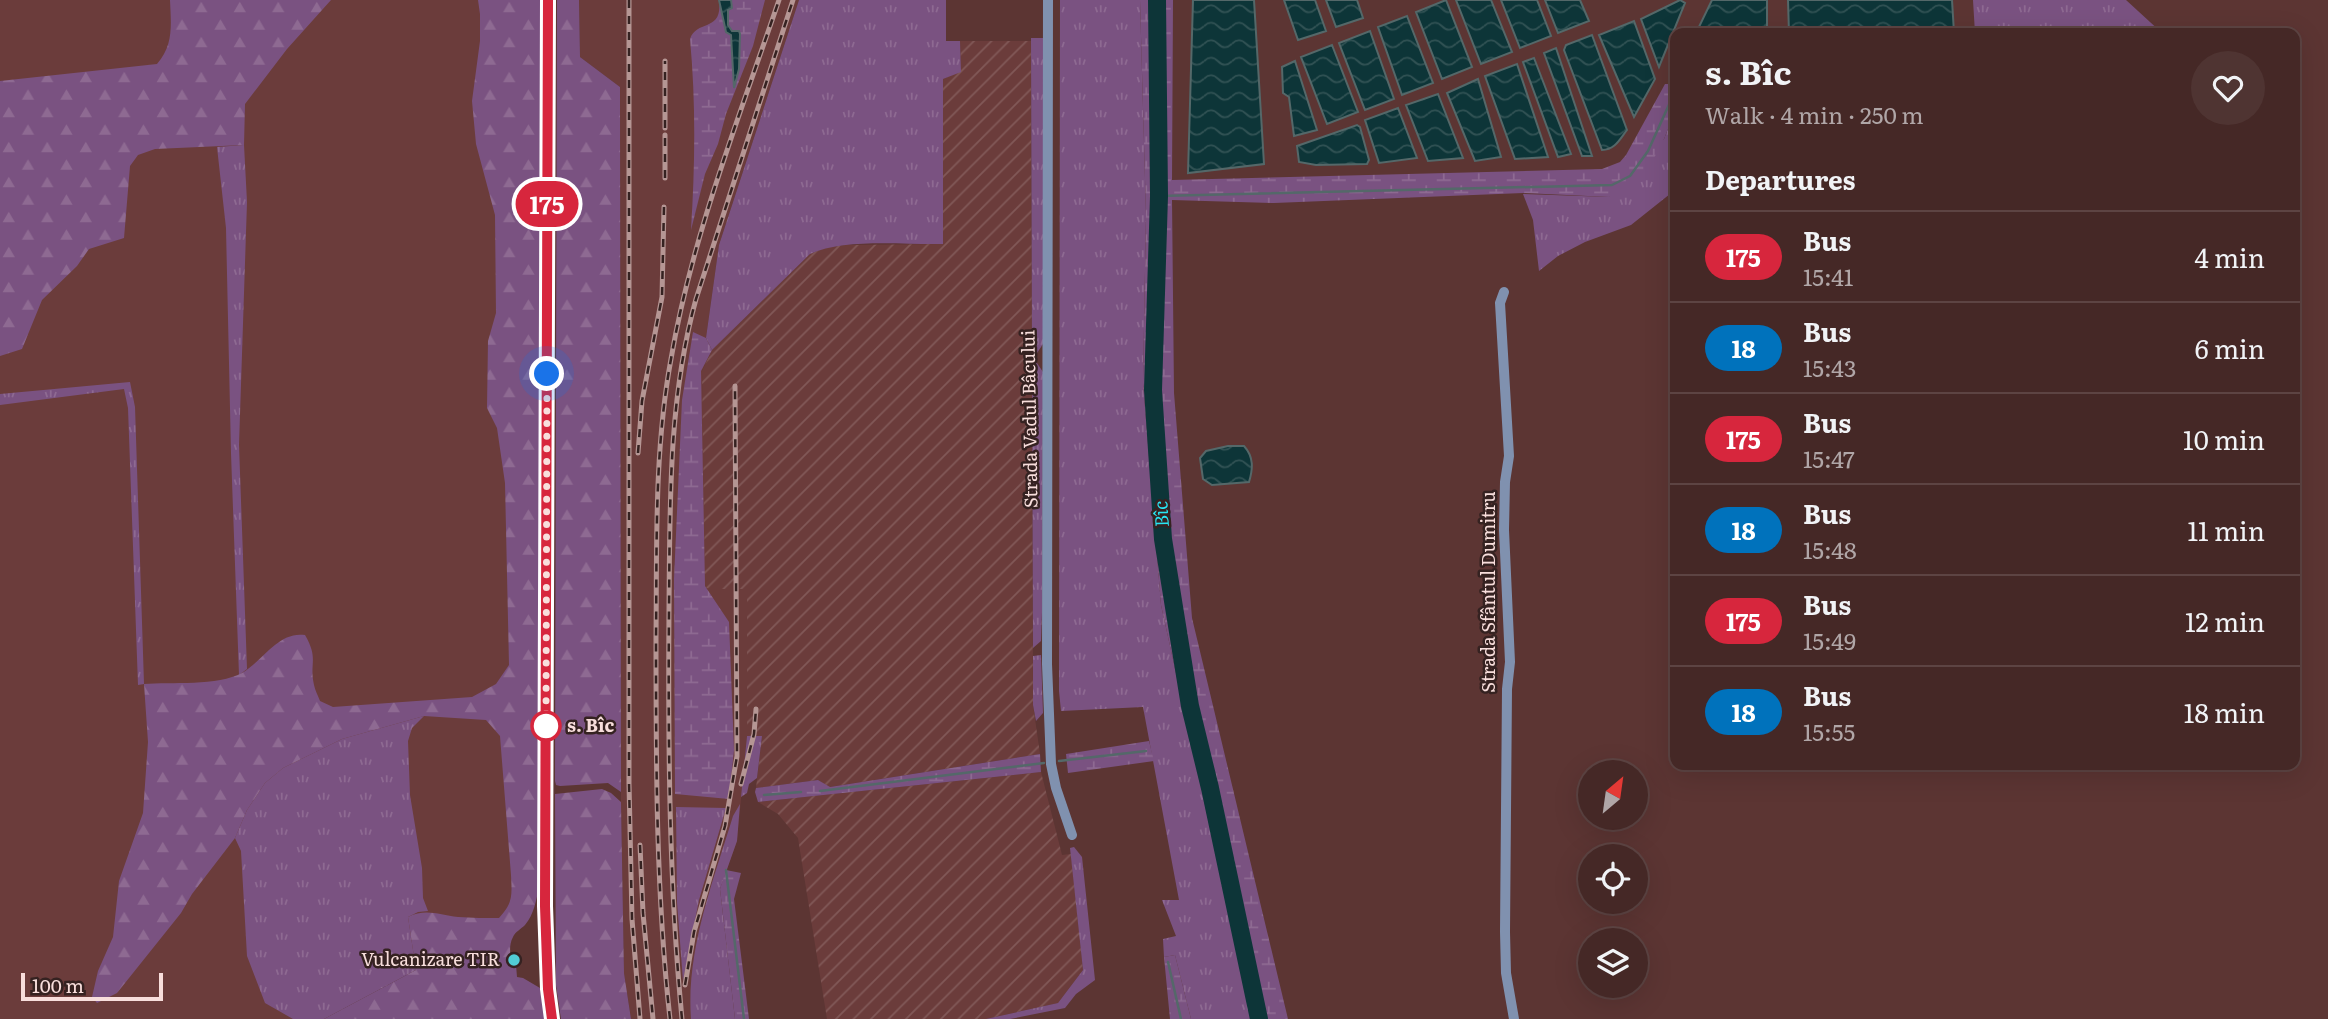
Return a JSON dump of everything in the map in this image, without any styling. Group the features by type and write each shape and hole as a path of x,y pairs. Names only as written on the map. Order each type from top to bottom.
{"main road":[{"path":"548,0 545,906 548,989 552,1019"}],"street":[{"name":"Strada Vadul Bâcului","path":"1048,0 1047,685 1051,764 1072,835"},
{"name":"Strada Sfântul Dumitru","path":"1504,292 1500,303 1509,456 1505,482 1504,530 1510,662 1507,689 1506,973 1514,1019"}],"shaded area":[{"path":"0,0 494,0 517,872 512,914 324,1019 0,1019"},
{"path":"579,0 799,0 719,245 706,338 712,350 702,371 709,589 747,589 747,736 737,841 717,897 707,1019 631,1019 624,973 621,802 620,87 580,57"},
{"path":"960,41 1031,41 1033,705 1040,754 829,787 818,780 756,788 762,736 747,736 747,589 705,587 702,371 712,350 810,254 824,248 845,245 943,244 943,79 961,71"},
{"path":"1041,772 1062,855 1071,854 1083,970 1058,1003 986,1019 827,1019 798,838 778,814 758,802"}],"green space":[{"path":"170,0 331,0 287,49 245,104 244,145 155,149 138,155 130,166 124,238 89,249 77,266 42,300 22,349 0,356 0,81 157,64 169,42"},
{"path":"478,0 541,0 539,887 531,916 514,935 510,951 511,965 516,965 517,977 540,988 545,1019 324,1019 416,970 408,917 427,913 499,918 509,903 511,875 500,736 486,720 424,716 342,739 283,768 265,783 247,810 235,838 192,894 181,913 117,993 97,1003 92,997 98,971 113,937 119,881 143,813 148,742 144,684 208,682 232,677 250,668 279,642 295,635 305,635 313,656 314,685 320,701 333,707 472,697 496,684 509,665 505,483 497,428 487,408 488,341 496,313 495,215 476,144 472,101 480,41"},
{"path":"557,0 579,0 580,57 620,87 621,792 608,783 560,786 556,785 555,781"},
{"path":"719,0 765,0 753,46 705,174 691,230 694,134 690,39 693,33 717,17"},
{"path":"799,0 946,0 946,41 960,41 961,72 943,79 943,244 857,244 810,254 712,350 706,338 719,245"},
{"path":"1060,0 1140,0 1146,215 1143,383 1161,605 1252,1019 1191,1019 1175,955 1164,957 1163,939 1176,936 1162,900 1179,900 1143,707 1061,711"},
{"path":"1140,0 1173,0 1172,180 1602,169 1620,162 1626,155 1665,84 1670,84 1670,124 1645,175 1628,191 1609,197 1523,193 1274,203 1172,200 1174,393 1192,618 1288,1019 1252,1019 1161,605 1143,383 1146,215"},
{"path":"1973,0 2126,0 2157,28 1975,28"},
{"path":"1031,38 1044,38 1043,344 1037,353 1032,353"},
{"path":"1670,124 1670,194 1631,225 1585,242 1558,256 1539,271 1533,220 1523,194 1609,197 1664,139"},
{"path":"244,145 247,202 239,445 247,669 239,675 226,228 217,147"},
{"path":"693,332 706,338 712,350 701,371 705,586 729,622 734,750 729,799 675,794 674,579 682,400"},
{"path":"1032,360 1043,372 1041,641 1033,648"},
{"path":"130,382 135,407 144,684 138,685 128,408 124,389 0,405 0,394"},
{"path":"1041,655 1043,713 1036,721 1033,705 1033,656"},
{"path":"424,716 412,728 408,741 410,795 422,868 423,898 428,911 408,917 416,970 324,1019 293,1019 265,1003 247,956 241,851 235,838 247,810 265,783 283,768 342,739"},
{"path":"747,736 762,736 757,778 749,784 747,793 741,797"},
{"path":"1149,741 1154,761 1068,773 1066,754"},
{"path":"1040,754 1041,772 758,802 755,792 756,788 818,780 830,787"},
{"path":"602,789 621,802 624,973 631,1019 561,1019 556,985 555,794"},
{"path":"740,804 737,841 720,889 735,1019 691,1019 697,942 717,866 733,816"},
{"path":"676,807 726,808 699,900 683,981 677,902"},
{"path":"1074,847 1082,857 1095,980 1076,994 1065,1008 1010,1019 986,1019 1058,1003 1083,970 1070,848"},
{"path":"726,870 741,873 734,899 749,1019 735,1019 720,889"},
{"path":"1175,955 1191,1019 1170,1019 1164,957"}],"water":[{"path":"719,0 731,0 728,25 732,31 739,31 740,34 739,69 734,88 731,35 726,32"},
{"path":"1193,0 1254,0 1264,164 1188,173"},
{"path":"1284,0 1315,0 1326,31 1298,40"},
{"path":"1326,0 1357,0 1363,18 1336,27"},
{"path":"1446,0 1472,67 1442,79 1416,12"},
{"path":"1456,0 1491,0 1512,52 1481,64"},
{"path":"1501,0 1537,0 1551,36 1520,48"},
{"path":"1545,0 1580,0 1589,21 1558,33"},
{"path":"1680,0 1685,3 1675,28 1670,28 1670,40 1659,67 1641,19"},
{"path":"1712,0 1767,0 1767,28 1698,28"},
{"path":"1788,0 1952,0 1954,28 1789,28"},
{"path":"1407,16 1433,83 1402,95 1378,27"},
{"path":"1634,21 1655,79 1634,117 1599,35"},
{"path":"1370,31 1394,99 1365,110 1339,43"},
{"path":"1592,35 1627,130 1614,146 1607,150 1602,150 1564,50 1566,45"},
{"path":"1332,45 1358,112 1327,124 1301,57"},
{"path":"1556,48 1592,156 1582,156 1544,53"},
{"path":"1534,58 1571,154 1558,157 1523,62"},
{"path":"1295,61 1317,130 1294,136 1289,97 1283,93 1282,67"},
{"path":"1517,64 1548,157 1515,159 1485,76"},
{"path":"1478,79 1501,157 1475,161 1447,93"},
{"path":"1438,94 1463,158 1428,161 1406,105"},
{"path":"1398,108 1417,158 1379,163 1365,120"},
{"path":"1357,125 1360,127 1369,160 1367,164 1316,165 1299,162 1297,146"},
{"path":"1244,446 1250,454 1252,463 1249,482 1212,485 1203,479 1200,458 1206,451"}],"waterway":[{"name":"Bîc","path":"1157,0 1159,196 1153,390 1163,539 1190,706 1259,1019"},
{"path":"1159,196 1612,185 1630,176 1648,151 1670,102"},
{"path":"1059,761 1146,751"},
{"path":"820,791 1044,763"},
{"path":"764,795 801,792"},
{"path":"726,870 744,1019"},
{"path":"1168,962 1181,1019"}],"railway":[{"path":"629,0 629,783 632,919 640,1019"},
{"path":"670,1019 659,877 657,782 657,534 662,428 671,359 691,268 718,178 779,0"},
{"path":"682,1019 674,917 669,764 670,532 675,414 696,299 793,0"},
{"path":"665,61 665,128"},
{"path":"665,135 665,178"},
{"path":"638,453 642,401 662,297 664,207"},
{"path":"685,985 694,932 725,826 737,756 735,386"},
{"path":"741,784 754,734 756,709"},
{"path":"640,845 653,1019"}],"bus line":[{"name":"175","path":"548,0 545,906 548,989 552,1019"}],"place":[{"name":"s. Bîc","path":"546,726"},
{"name":"Vulcanizare TIR","path":"514,960"}],"route":[{"path":"546,726 547,374"}]}
